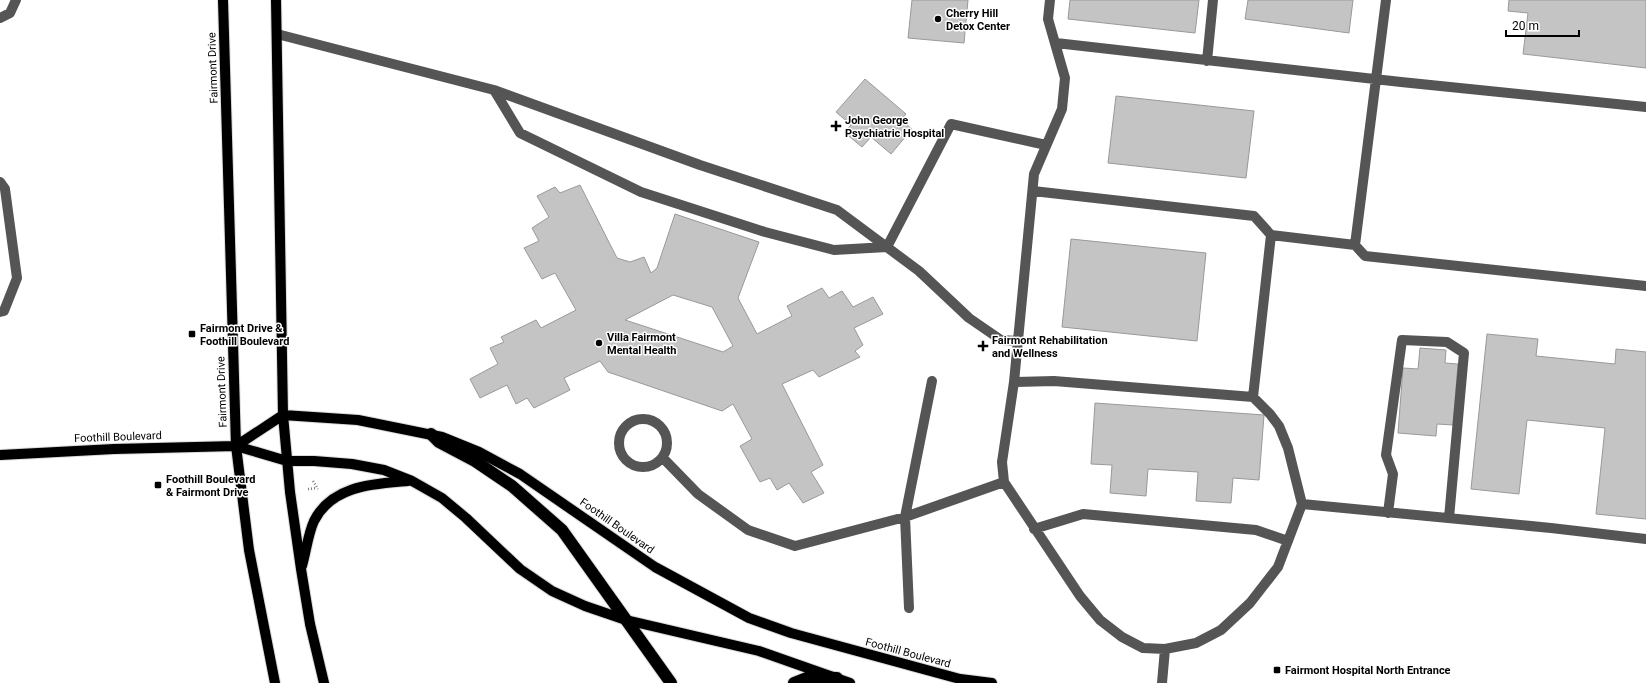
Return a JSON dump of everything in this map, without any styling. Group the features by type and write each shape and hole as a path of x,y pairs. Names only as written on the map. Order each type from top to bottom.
{"highway":[{"path":"431,434 439,442 475,462 512,486 562,530 671,683"},
{"path":"794,683 809,677 837,678"}],"main road":[{"name":"Fairmont Drive","path":"223,0 236,446 249,550 275,683"},
{"path":"276,0 283,415 287,461 301,569 310,624 324,683"},
{"path":"236,446 283,415"},
{"name":"Foothill Boulevard","path":"283,415 358,420 431,434 479,452 520,474 654,567 748,618 791,633 960,679 992,683"},
{"name":"Foothill Boulevard","path":"0,455 114,449 236,446 287,461 314,461 352,464 384,470 412,481 442,498 466,518 520,569 552,591 585,606 626,620 759,650 850,683"},
{"path":"301,569 314,521 328,503 344,492 368,484 412,481"}],"lane":[{"path":"0,18 10,13 16,0"},
{"path":"1014,382 1054,381 1253,397 1270,414 1279,426 1288,448 1302,504 1278,567 1250,603 1221,630 1196,643 1166,649 1143,648 1122,637 1100,620 1080,596 1004,482 1002,462 1014,382 1034,174 1062,109 1065,78 1048,19 1050,0"},
{"path":"1207,61 1213,0"},
{"path":"1355,245 1386,0"},
{"path":"277,34 494,90 700,164 837,210 919,271 969,318 1001,340 1017,341"},
{"path":"1056,43 1376,80 1646,107"},
{"path":"494,90 520,133 641,192 765,232 834,250 887,247"},
{"path":"887,247 951,124 1046,145"},
{"path":"0,182 5,189 17,278 4,311 0,312"},
{"path":"1033,191 1254,216 1270,235 1355,245 1365,256 1646,286"},
{"path":"1253,397 1270,235"},
{"path":"1388,512 1393,474 1386,455 1402,340 1447,342 1464,353 1449,518"},
{"path":"909,608 905,517 932,381"},
{"path":"640,419 649,420 658,424 664,431 667,440 667,450 663,458 646,468 637,467 628,463 622,456 619,447 619,438 623,429 631,422 640,419"},
{"path":"663,458 698,494 748,530 795,546 905,517 1004,482"},
{"path":"1302,504 1646,539"},
{"path":"1034,529 1083,514 1256,530 1288,541"},
{"path":"1162,683 1166,649"}],"path":[{"path":"308,489 317,488"}],"building":[{"name":"Cherry Hill Detox Center","path":"912,0 968,0 964,43 908,38"},
{"path":"1070,0 1199,0 1195,33 1068,19"},
{"path":"1248,0 1353,0 1349,33 1245,19"},
{"path":"1509,0 1646,0 1646,68 1523,54 1528,13 1508,11"},
{"path":"865,79 906,114 901,120 912,129 891,154 871,137 862,147 844,132 851,125 836,112"},
{"path":"1116,96 1254,111 1246,178 1108,163"},
{"name":"Villa Fairmont Mental Health","path":"580,185 617,258 630,262 644,257 651,273 657,268 675,214 759,242 738,298 757,334 792,316 787,306 822,288 829,298 842,291 853,307 873,297 883,314 854,328 863,345 855,351 860,357 819,377 813,370 782,384 823,465 811,472 824,493 803,503 789,483 777,490 770,478 760,482 740,446 752,439 733,404 722,411 608,372 600,361 564,378 570,390 534,408 527,398 516,404 507,385 480,398 470,379 498,364 490,348 504,342 501,337 536,320 541,328 576,310 555,273 542,279 524,248 539,241 532,228 549,217 537,196 555,187 560,193","holes":["673,295 712,307 733,346 723,352 625,320"]},
{"path":"1071,239 1206,253 1197,341 1062,327"},
{"path":"1487,334 1538,339 1536,356 1615,364 1616,349 1646,352 1646,519 1596,514 1605,428 1527,420 1519,494 1471,489"},
{"path":"1420,348 1446,350 1445,363 1458,364 1453,425 1437,424 1436,436 1398,433 1403,368 1418,369"},
{"path":"1095,403 1264,415 1259,480 1233,478 1231,503 1196,501 1198,472 1148,469 1146,496 1110,493 1112,465 1091,464"}],"place":[{"name":"Cherry Hill Detox Center","path":"938,19"},
{"name":"John George Psychiatric Hospital","path":"836,126"},
{"name":"Fairmont Drive & Foothill Boulevard","path":"192,334"},
{"name":"Villa Fairmont Mental Health","path":"599,343"},
{"name":"Fairmont Rehabilitation and Wellness","path":"983,346"},
{"name":"Foothill Boulevard & Fairmont Drive","path":"158,485"},
{"name":"Fairmont Hospital North Entrance","path":"1277,670"}]}
